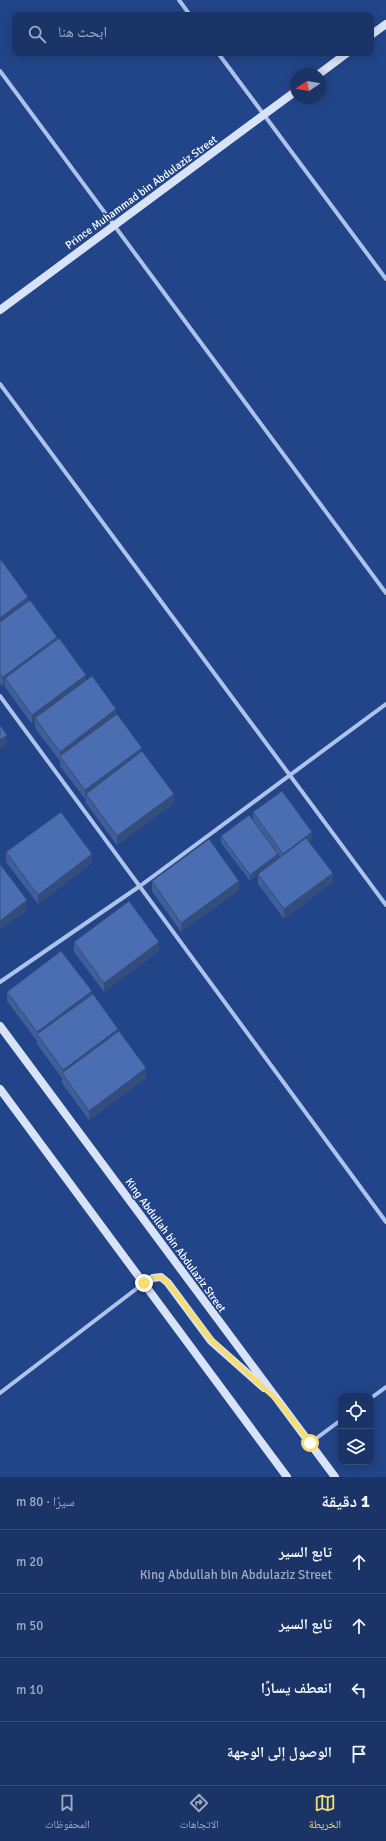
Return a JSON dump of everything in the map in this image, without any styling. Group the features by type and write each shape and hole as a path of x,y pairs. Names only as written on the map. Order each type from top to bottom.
{"main road":[{"path":"374,33 386,24"},
{"path":"326,69 343,56"},
{"name":"Prince Muhammad bin Abdulaziz Street","path":"0,310 290,95"},
{"name":"King Abdullah bin Abdulaziz Street","path":"0,1026 335,1477"},
{"path":"0,1089 287,1477"},
{"path":"144,1283 153,1278 161,1277 168,1283 212,1341 278,1401"}],"street":[{"path":"179,0 188,12"},
{"path":"220,56 386,279"},
{"path":"0,72 386,593"},
{"path":"0,384 386,905"},
{"path":"0,696 386,1222"},
{"path":"0,982 140,886 386,704"},
{"path":"0,1393 144,1283"},
{"path":"374,1396 386,1387"},
{"path":"310,1443 338,1422"}],"building":[{"path":"1,560 28,597 0,618 0,561"},
{"path":"30,600 57,637 3,677 0,674 0,622"},
{"path":"59,638 86,675 32,715 5,678"},
{"path":"92,676 116,709 60,752 35,718"},
{"path":"117,714 142,748 85,790 60,756"},
{"path":"0,725 7,735 0,740"},
{"path":"142,751 174,794 117,836 86,794"},
{"path":"282,791 312,832 283,854 253,812"},
{"path":"61,812 92,854 38,895 6,852"},
{"path":"249,815 278,854 250,875 221,836"},
{"path":"306,838 333,873 284,909 258,874"},
{"path":"209,839 239,881 181,923 152,881"},
{"path":"0,864 27,900 0,921"},
{"path":"129,901 159,942 104,983 74,942"},
{"path":"61,951 92,991 37,1032 7,992"},
{"path":"93,994 118,1029 63,1070 37,1034"},
{"path":"119,1031 146,1068 89,1111 62,1073"}],"route":[{"path":"144,1283 153,1278 161,1277 168,1283 212,1341 278,1401 310,1443"}]}
